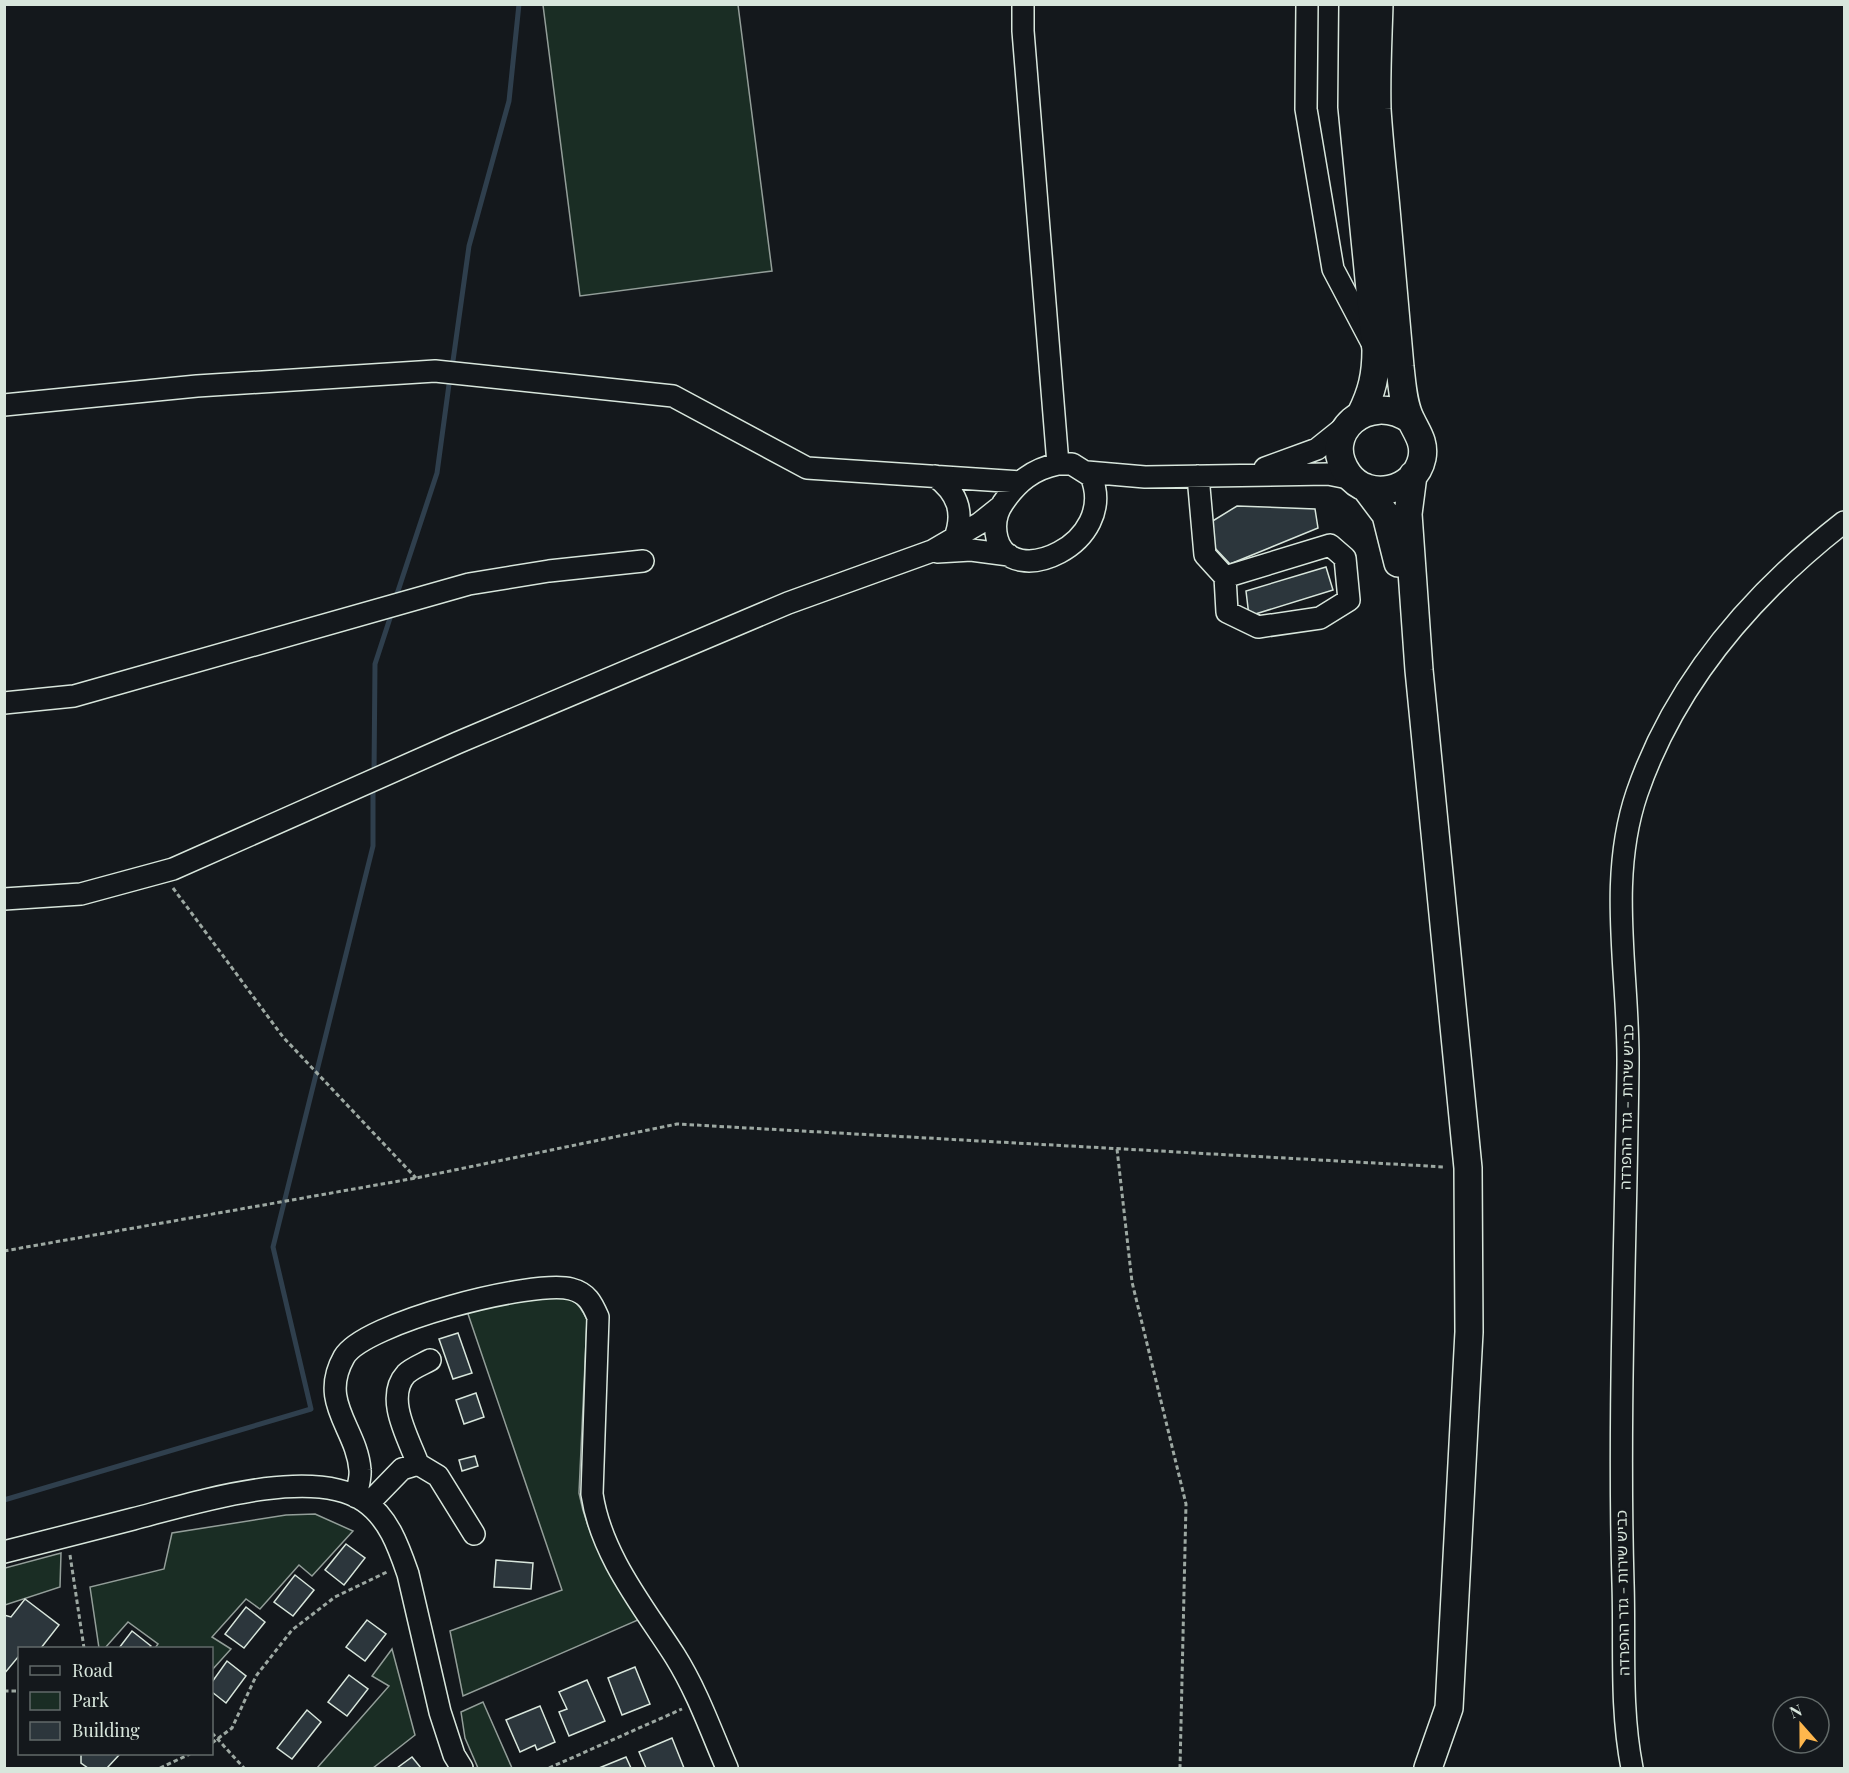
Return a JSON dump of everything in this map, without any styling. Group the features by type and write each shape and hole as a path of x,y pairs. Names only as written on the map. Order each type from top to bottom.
{"main road":[{"path":"1353,4 1352,107 1376,350 1376,372 1372,391 1343,434 1340,447 1342,461 1382,509 1393,534 1419,670"},
{"path":"1379,4 1377,109 1400,369 1411,420 1422,444 1422,457 1413,475 1408,514 1419,670 1467,1168 1469,1332 1449,1708 1428,1768"},
{"path":"1355,418 1373,409 1387,409 1400,412 1411,420"},
{"path":"1359,483 1383,491 1397,488 1413,475"}],"street":[{"path":"1023,4 1023,31 1058,464"},
{"path":"1307,4 1306,109 1333,269 1376,350"},
{"path":"4,405 197,386 435,371 673,396 807,468 1020,482"},
{"path":"1247,474 1317,449 1355,418"},
{"path":"4,899 81,894 161,873 788,603 925,553 954,540 1000,507 1020,482 1041,468 1072,464 1087,472 1145,477 1329,474 1359,483"},
{"path":"1087,472 1095,486 1096,511"},
{"path":"935,476 954,496 960,510 960,526 954,540"},
{"path":"1198,476 1205,555 1225,577 1227,612 1258,627 1320,618 1349,600 1345,558 1330,545 1225,577"},
{"path":"925,553 971,550 1009,555 1030,561 1056,555 1080,536 1096,511 1123,487 1145,477"},
{"path":"1000,507 996,534 1002,550 1009,555"},
{"name":"כביש שירות - גדר ההפרדה","path":"1632,1768 1624,1709 1621,1506 1628,1047 1621,888 1626,839 1636,795 1651,759 1669,722 1700,671 1742,616 1773,582 1845,522"},
{"path":"4,703 74,696 469,584 549,570 644,561"},
{"path":"362,1501 361,1471 334,1394 337,1372 345,1354 374,1334 464,1302 534,1288 573,1289 591,1300 598,1317 592,1494 595,1512 612,1555 654,1626 675,1656 699,1701 727,1768"},
{"path":"430,1360 406,1374 397,1393 398,1410 418,1464 438,1476 474,1534"},
{"path":"362,1501 402,1469 418,1464"},
{"path":"4,1552 236,1492 309,1488 341,1491 378,1511 404,1563 440,1712 454,1755 462,1768"}],"path":[{"path":"161,873 283,1037 416,1178"},
{"path":"4,1251 416,1178 677,1124 1467,1168"},
{"path":"1117,1149 1132,1282 1185,1504 1180,1768"},
{"path":"68,1536 84,1647"},
{"path":"213,1742 232,1728 256,1676 292,1630 335,1598 404,1563"},
{"path":"549,1768 699,1701"},
{"path":"213,1734 244,1768"},
{"path":"160,1768 187,1755"}],"green space":[{"path":"543,5 738,5 772,271 580,296"},
{"path":"546,1295 572,1300 580,1307 587,1320 579,1493 595,1543 638,1620 463,1696 450,1631 562,1590 467,1311"},
{"path":"315,1514 353,1531 312,1576 299,1565 260,1609 246,1599 212,1637 231,1649 213,1669 213,1647 156,1647 158,1644 128,1622 106,1647 99,1647 90,1587 164,1569 172,1533 286,1515"},
{"path":"61,1553 60,1587 5,1605 5,1568"},
{"path":"392,1649 415,1735 373,1768 317,1768 389,1686 372,1676"},
{"path":"483,1702 512,1768 478,1768 465,1738 461,1712"}],"building":[{"path":"1237,506 1315,509 1318,528 1230,564 1213,546 1211,522"},
{"path":"1326,567 1333,590 1249,616 1246,591"},
{"path":"458,1333 472,1373 453,1379 439,1339"},
{"path":"476,1393 484,1417 464,1424 456,1400"},
{"path":"475,1456 478,1466 462,1471 459,1460"},
{"path":"346,1544 365,1558 344,1585 325,1570"},
{"path":"496,1560 533,1563 531,1589 494,1587"},
{"path":"295,1575 314,1590 293,1616 274,1602"},
{"path":"25,1599 59,1625 42,1647 18,1647 18,1657 4,1674 4,1615 11,1617"},
{"path":"246,1607 265,1622 244,1648 225,1634"},
{"path":"367,1620 386,1634 365,1661 346,1647"},
{"path":"132,1631 151,1646 150,1647 120,1647"},
{"path":"227,1661 246,1676 226,1703 213,1693 213,1681"},
{"path":"635,1667 650,1704 622,1715 608,1678"},
{"path":"349,1675 368,1689 347,1716 328,1702"},
{"path":"587,1680 605,1721 569,1736 559,1712 567,1709 559,1692"},
{"path":"540,1706 555,1742 537,1750 535,1745 520,1752 506,1720"},
{"path":"307,1710 321,1722 292,1759 277,1748"},
{"path":"672,1738 684,1768 646,1768 639,1752"},
{"path":"81,1755 119,1755 107,1768 88,1768 81,1763"},
{"path":"412,1757 421,1768 397,1768"},
{"path":"626,1757 631,1768 599,1768"}],"waterway":[{"path":"452,368 469,246 509,101 519,4"},
{"path":"395,600 437,473 450,377"},
{"path":"374,774 375,664 392,612"},
{"path":"4,1500 311,1409 273,1247 373,846 373,786"}]}
